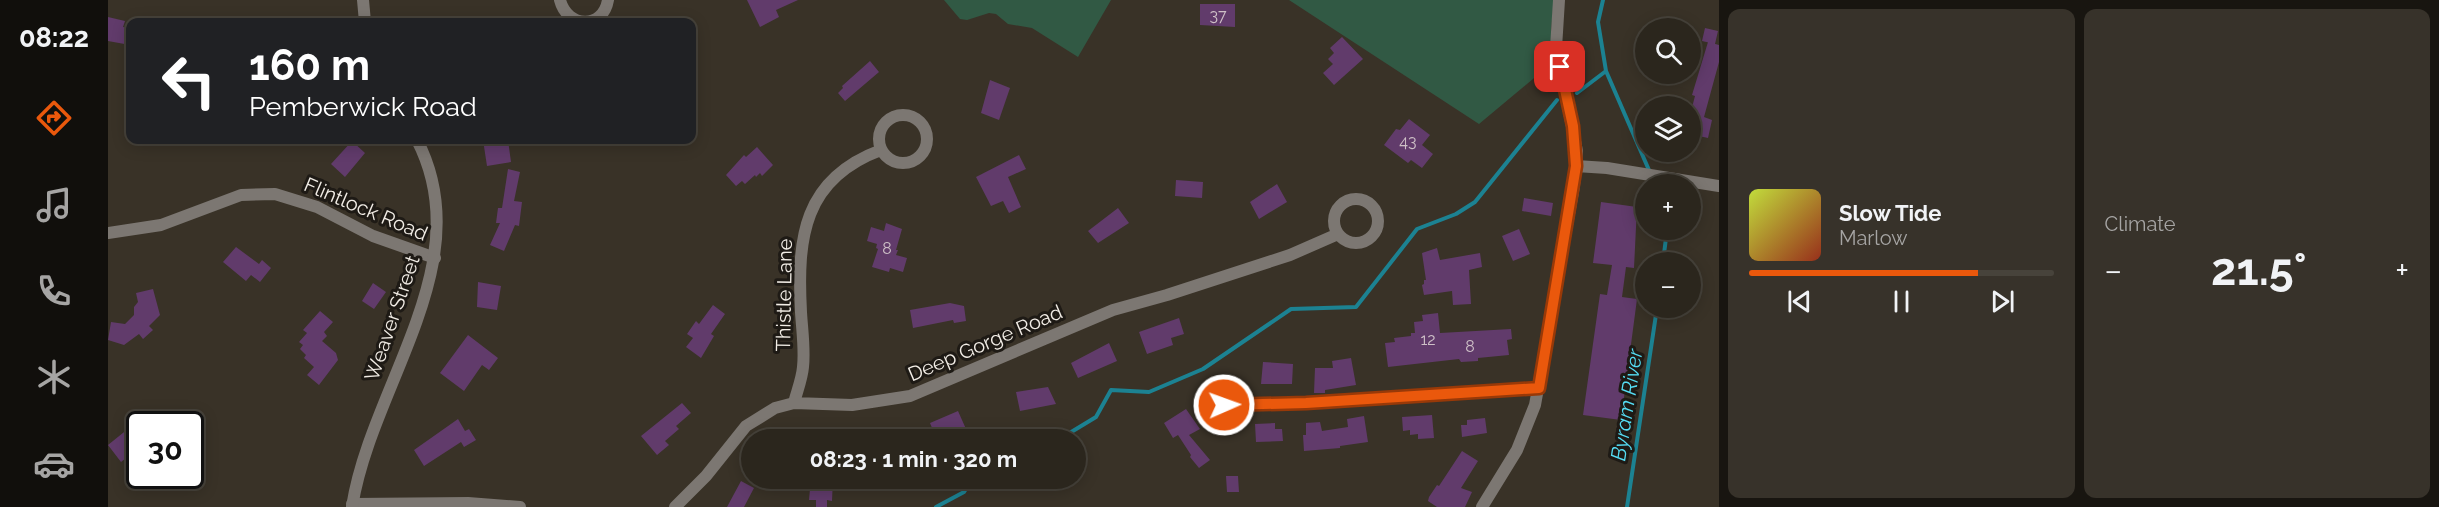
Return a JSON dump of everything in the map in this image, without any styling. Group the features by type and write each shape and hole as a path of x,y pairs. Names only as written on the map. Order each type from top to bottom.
{"street":[{"path":"363,0 365,18"},
{"path":"560,0 562,9 571,18"},
{"path":"598,18 604,13 608,0"},
{"path":"1482,507 1528,428 1539,388 1576,166 1573,126 1556,48 1559,0"},
{"path":"902,114 914,117 925,130 927,138 925,149 915,160 897,162 889,159 881,150 878,138 881,127 891,117 902,114"},
{"name":"Weaver Street","path":"352,506 363,459 415,322 435,258 437,202 432,178 419,144"},
{"name":"Thistle Lane","path":"794,403 803,368 800,293 801,248 805,227 821,193 835,176 861,157 881,150"},
{"path":"1576,166 1621,170 1719,186"},
{"name":"Flintlock Road","path":"108,233 161,225 241,195 275,194 317,207 373,236 435,258"},
{"name":"Deep Gorge Road","path":"675,507 735,442 746,426 756,417 775,408 794,403 852,405 910,396 1113,310 1246,270 1290,255 1338,234"},
{"path":"1224,405 1306,403 1539,388"},
{"path":"352,506 468,503 520,507"}],"green space":[{"path":"944,0 1111,0 1078,57 1032,28 1008,24 996,14 989,13 967,20 960,19"},
{"path":"1289,0 1554,0 1551,30 1552,63 1479,124"}],"building":[{"path":"747,0 798,0 776,10 779,17 760,27"},
{"path":"1200,4 1235,4 1235,27 1200,25"},
{"path":"108,17 125,21 123,27 126,27 126,44 108,41"},
{"path":"1705,28 1718,31 1715,44 1702,41"},
{"path":"1342,37 1363,59 1334,85 1323,73 1333,64 1328,59 1334,53 1330,48"},
{"path":"1708,42 1719,45 1719,62 1704,117 1712,120 1708,138 1701,136 1701,96 1692,95 1695,84 1701,84 1701,65"},
{"path":"870,61 879,72 845,101 838,93 843,88 842,86"},
{"path":"990,80 1010,88 999,120 981,113"},
{"path":"1409,119 1430,135 1422,145 1433,154 1422,168 1411,160 1408,163 1384,145 1396,129 1400,130"},
{"path":"349,144 355,144 365,153 345,177 331,164"},
{"path":"484,144 509,144 511,162 487,166"},
{"path":"757,147 773,165 762,176 760,173 745,184 742,181 736,186 726,175 744,155 746,157"},
{"path":"1019,155 1026,169 1008,177 1021,207 1009,213 1003,201 991,206 976,177"},
{"path":"508,169 520,172 514,201 522,202 519,226 515,225 504,251 490,245 500,223 496,223 498,208 502,208"},
{"path":"1176,180 1203,182 1202,198 1175,196"},
{"path":"1277,184 1287,202 1259,219 1250,202"},
{"path":"1524,198 1553,203 1551,216 1522,211"},
{"path":"1601,202 1635,207 1634,268 1626,267 1622,297 1635,299 1635,314 1621,420 1583,415 1600,294 1607,295 1612,265 1593,263"},
{"path":"1118,208 1129,223 1098,243 1088,231"},
{"path":"886,223 902,229 896,255 907,258 903,272 890,268 889,272 872,267 878,249 877,244 867,241 871,227 884,231"},
{"path":"1519,229 1530,254 1513,261 1502,236"},
{"path":"236,247 259,264 262,260 271,268 260,282 251,275 246,281 223,262"},
{"path":"1437,248 1440,260 1480,253 1482,267 1469,270 1471,304 1453,305 1452,291 1424,295 1422,285 1426,280 1422,253"},
{"path":"478,282 501,286 497,310 477,307"},
{"path":"373,283 386,292 374,309 362,301"},
{"path":"153,289 160,315 149,326 153,330 143,339 139,334 124,345 108,340 111,322 125,324 134,315 134,307 138,302 136,293"},
{"path":"950,303 964,306 966,321 954,323 953,320 913,328 910,310"},
{"path":"713,305 725,314 711,334 714,336 701,358 686,347 693,338 687,334 696,321 699,324"},
{"path":"320,311 333,322 324,332 327,336 322,341 336,353 338,360 319,385 307,375 314,367 304,358 306,355 300,349 303,345 299,342 307,333 303,330"},
{"path":"1438,313 1440,333 1511,329 1512,339 1507,340 1509,355 1478,358 1478,361 1461,362 1459,359 1388,367 1385,343 1395,342 1394,338 1411,336 1411,333 1415,333 1414,322 1423,321 1422,315"},
{"path":"1179,318 1184,334 1171,338 1173,345 1147,354 1139,332"},
{"path":"468,335 498,358 489,370 482,365 464,391 440,373"},
{"path":"1109,343 1117,361 1078,378 1071,363"},
{"path":"1351,358 1356,385 1325,390 1325,393 1314,393 1315,368 1333,368 1332,361"},
{"path":"1263,362 1293,364 1292,384 1261,384"},
{"path":"1048,387 1056,404 1020,411 1016,392"},
{"path":"682,403 691,413 676,426 679,429 665,441 669,445 657,455 641,436"},
{"path":"1186,409 1200,429 1189,435 1210,460 1199,468 1178,435 1173,438 1164,423"},
{"path":"958,411 966,429 932,429 930,423"},
{"path":"1432,415 1434,438 1418,439 1418,434 1410,435 1410,430 1403,431 1402,417"},
{"path":"1364,416 1368,442 1340,446 1340,448 1304,451 1303,435 1306,435 1306,423 1320,422 1322,431 1348,427 1347,419"},
{"path":"1485,418 1487,433 1462,437 1461,425 1467,425 1467,420"},
{"path":"458,419 465,431 469,429 476,440 464,447 461,442 424,466 414,450"},
{"path":"1275,423 1275,429 1282,429 1283,441 1256,442 1255,424"},
{"path":"126,430 126,458 121,462 108,445"},
{"path":"1462,451 1478,461 1461,488 1472,492 1465,507 1437,507 1428,501 1429,497"},
{"path":"1226,476 1238,476 1239,492 1227,492"},
{"path":"741,481 741,489 753,489 744,507 727,507"},
{"path":"810,489 833,489 832,501 827,500 827,507 816,507 816,500 809,500"}],"waterway":[{"name":"Byram River","path":"1603,0 1598,22 1606,71 1651,174"},
{"path":"1577,93 1606,71"},
{"path":"1076,429 1096,417 1111,390 1149,392 1203,369 1291,309 1356,307 1417,229 1456,214 1475,202 1557,100"},
{"name":"Byram River","path":"1664,252 1666,240"},
{"name":"Byram River","path":"1627,507 1655,318"},
{"path":"936,507 966,489"}],"route":[{"path":"1224,405 1306,403 1539,388 1574,186 1577,151 1560,67"}]}
